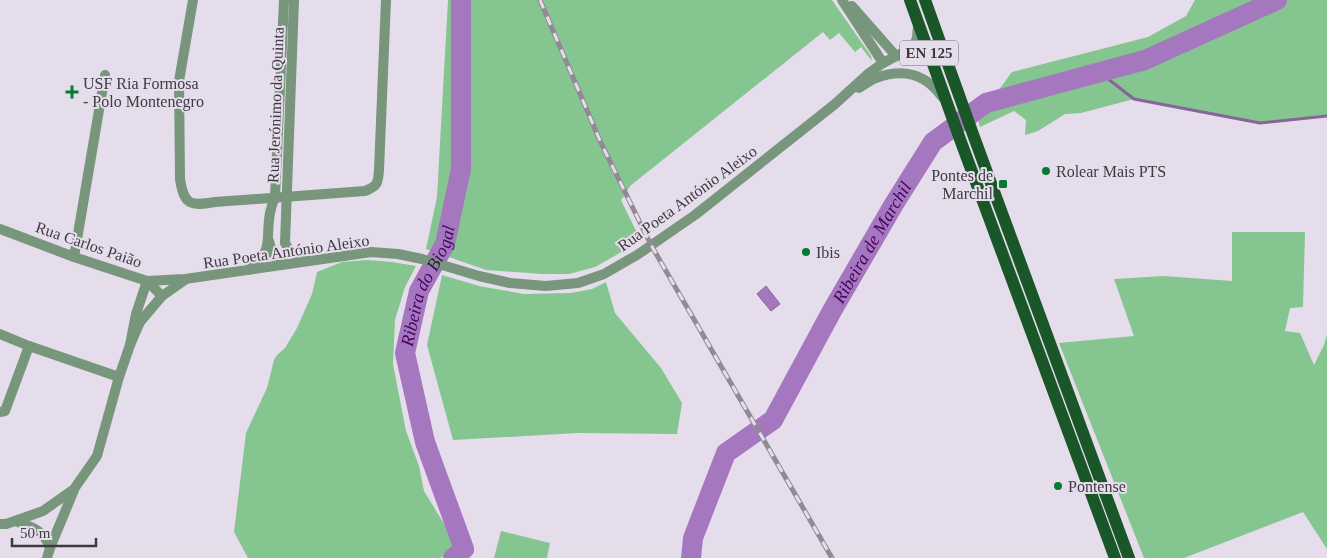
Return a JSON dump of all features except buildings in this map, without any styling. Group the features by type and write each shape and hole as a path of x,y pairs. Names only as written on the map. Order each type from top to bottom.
{"main road":[{"name":"EN 125","path":"910,0 948,106"},
{"path":"925,0 1129,558"},
{"path":"948,106 1115,558"}],"street":[{"path":"193,0 179,81 180,179 182,194 189,201 198,204 365,191 374,188 378,181 386,0"},
{"name":"Rua Jerónimo da Quinta","path":"248,270 257,264 267,251 270,215 275,197 284,0"},
{"name":"Rua Jerónimo da Quinta","path":"274,263 282,251 284,243 294,0"},
{"path":"842,0 883,63"},
{"path":"847,0 896,56"},
{"name":"Rua Poeta António Aleixo","path":"835,104 869,73 914,46 917,38 918,24"},
{"name":"Rua Poeta António Aleixo","path":"0,524 6,524 43,511 74,489 97,456 119,377 140,322 162,296 185,280 248,270 274,263 288,264 371,252 398,254 510,283 546,286 578,283 604,274 637,255 695,214 835,104 876,78 890,74 905,73 916,75 936,88 948,106"},
{"path":"74,256 105,74"},
{"name":"Rua Jerónimo da Quinta","path":"286,211 293,201 300,196"},
{"name":"Rua Jerónimo da Quinta","path":"275,197 283,203 286,211"},
{"name":"Rua Jerónimo da Quinta","path":"249,199 264,205 270,215"},
{"name":"Rua Carlos Paião","path":"0,229 147,281 162,296"},
{"name":"Rua Jerónimo da Quinta","path":"268,240 274,263"},
{"path":"284,243 294,255 307,261"},
{"path":"130,345 136,314 147,281 185,280"},
{"path":"0,334 119,377"},
{"path":"0,412 5,411 29,346"},
{"path":"48,553 74,489"},
{"path":"14,521 34,528 46,537 48,553"}],"green space":[{"path":"448,0 832,0 871,56 872,61 861,47 855,52 839,33 830,40 823,32 630,186 621,200 641,241 595,267 569,274 486,270 426,249 437,197"},
{"path":"1195,0 1327,0 1327,116 1260,123 1134,99 1081,113 1065,114 1038,131 1025,135 1026,120 1014,111 980,127 973,102 998,91 1012,72 1148,37 1186,16"},
{"path":"1232,232 1305,232 1303,307 1290,308 1285,331 1300,333 1314,365 1327,334 1327,549 1303,512 1184,558 1144,558 1059,343 1134,336 1114,279 1164,276 1232,281"},
{"path":"367,260 416,266 405,287 395,320 393,364 406,431 419,466 424,491 456,545 450,553 440,558 248,558 234,532 246,433 267,388 274,360 285,348 297,328 312,294 317,272 342,262"},
{"path":"442,275 479,286 524,294 571,293 592,289 606,282 615,313 661,368 682,403 677,434 578,433 453,440 427,345"},
{"path":"501,531 550,543 547,558 494,558"}],"shaded area":[{"path":"766,286 780,304 771,311 757,294"}],"waterway":[{"name":"Ribeira do Biogal","path":"453,558 464,549 425,442 405,353 419,291 445,244 461,169 461,0"},
{"name":"Ribeira de Marchil","path":"691,558 693,538 726,453 773,420 833,309 894,204 933,142 986,103 1145,60 1277,0"},
{"path":"1099,72 1134,99 1260,123 1327,116"}],"railway":[{"path":"540,0 601,143 651,245 832,558"}],"place":[{"name":"USF Ria Formosa - Polo Montenegro","path":"72,92"},
{"name":"Rolear Mais PTS","path":"1046,171"},
{"name":"Pontes de Marchil","path":"1003,184"},
{"name":"Ibis","path":"806,252"},
{"name":"Pontense","path":"1058,486"}]}
